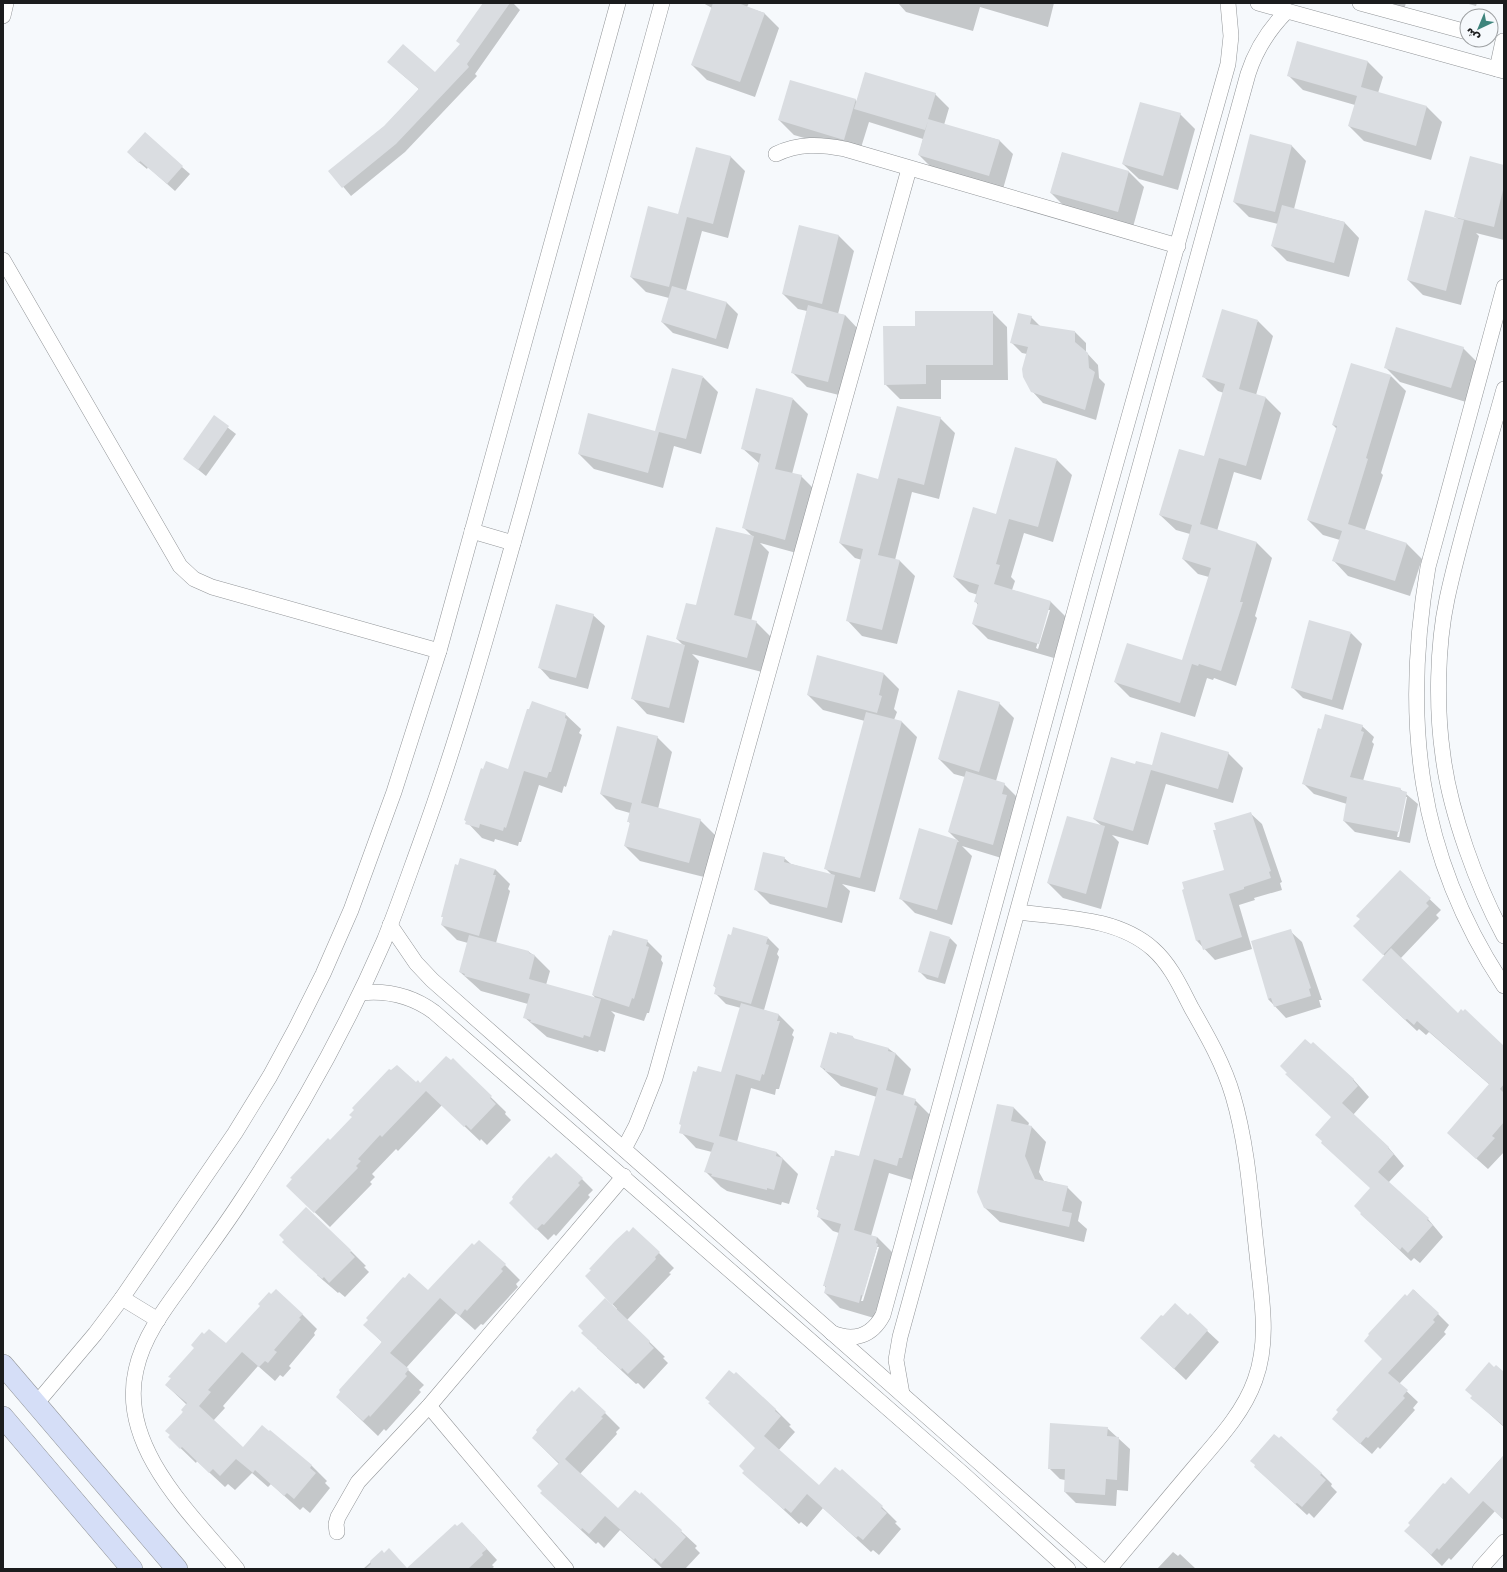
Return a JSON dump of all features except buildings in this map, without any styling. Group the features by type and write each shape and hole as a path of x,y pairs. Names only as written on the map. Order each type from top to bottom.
{"street":[{"path":"3,16 6,3"},
{"path":"36,1404 95,1334 122,1298 235,1133 270,1076 323,974 351,910 416,725 439,652 618,3"},
{"path":"237,1569 186,1509 146,1452 140,1436 133,1404 136,1370 147,1339 158,1320 270,1156 306,1097 361,992 390,925 456,738 513,544 662,3"},
{"path":"832,1333 850,1338 860,1336 874,1328 883,1315 1084,577 1178,246 1224,77 1230,50 1231,36 1228,3"},
{"path":"1258,3 1501,70 1499,40"},
{"path":"1360,3 1459,30"},
{"path":"902,1394 896,1371 897,1348 1245,83 1251,65 1268,32 1287,11"},
{"path":"1224,77 1245,83"},
{"path":"776,154 793,147 828,145 1178,246"},
{"path":"624,1149 636,1126 655,1078 909,168"},
{"path":"3,260 180,566 194,579 212,587 439,652"},
{"path":"1504,287 1428,567 1421,605 1416,681 1420,758 1433,836 1447,878 1465,919 1504,986"},
{"path":"1504,389 1447,600 1441,662 1440,725 1443,756 1461,831 1482,889 1504,936"},
{"path":"1458,455 1484,462"},
{"path":"472,531 513,544"},
{"path":"1018,912 1099,923 1119,928 1138,937 1154,950 1168,965 1215,1051 1233,1095 1244,1141 1263,1320 1261,1361 1255,1380 1245,1401 1222,1434 1109,1569"},
{"path":"390,925 412,957 432,980 1100,1569"},
{"path":"361,992 387,992 412,999 434,1012 624,1176 962,1473 1068,1569"},
{"path":"466,1039 482,1023"},
{"path":"336,1532 338,1517 358,1482 429,1406 624,1176"},
{"path":"894,1278 915,1285"},
{"path":"122,1298 158,1320"},
{"path":"3,1365 177,1569"},
{"path":"429,1406 566,1569"},
{"path":"3,1417 132,1569"},
{"path":"1480,1569 1504,1542"}]}
